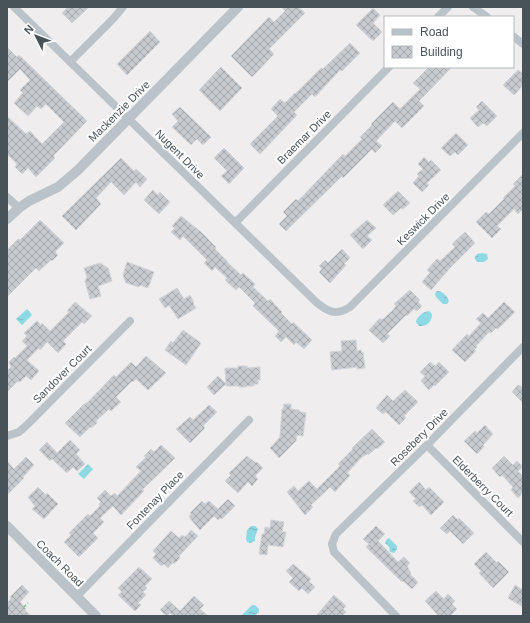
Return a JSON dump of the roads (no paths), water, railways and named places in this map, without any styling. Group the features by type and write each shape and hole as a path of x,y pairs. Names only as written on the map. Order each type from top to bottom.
{"street":[{"name":"Nugent Drive","path":"14,7 316,302 324,309 334,312"},
{"path":"70,62 123,7"},
{"name":"Mackenzie Drive","path":"7,219 29,201 48,192 78,170 238,7"},
{"path":"439,16 448,7"},
{"path":"473,7 486,16"},
{"path":"514,37 523,44"},
{"name":"Braemar Drive","path":"235,223 388,68"},
{"name":"Keswick Drive","path":"334,312 343,312 350,307 523,133"},
{"path":"7,197 19,208"},
{"name":"Sandover Court","path":"7,436 19,432 28,424 130,321"},
{"name":"Rosebery Drive","path":"396,616 339,559 334,552 332,544 336,534 427,445 523,347"},
{"name":"Fontenay Place","path":"76,596 249,420"},
{"name":"Elderberry Court","path":"427,445 523,542"},
{"name":"Coach Road","path":"7,526 96,616"}],"water":[{"path":"477,254 487,254 488,259 484,262 477,262 475,257"},
{"path":"437,291 446,296 449,301 447,304 443,304 436,297 435,294"},
{"path":"27,309 32,315 22,325 16,319"},
{"path":"429,311 432,314 430,321 424,326 419,326 416,322 419,316"},
{"path":"88,464 93,469 84,479 78,474"},
{"path":"251,526 255,526 258,529 255,541 250,543 247,542 246,539 247,530"},
{"path":"389,538 397,546 394,553 390,552 389,547 385,543"},
{"path":"252,605 255,605 259,609 259,612 254,616 241,616"}]}
